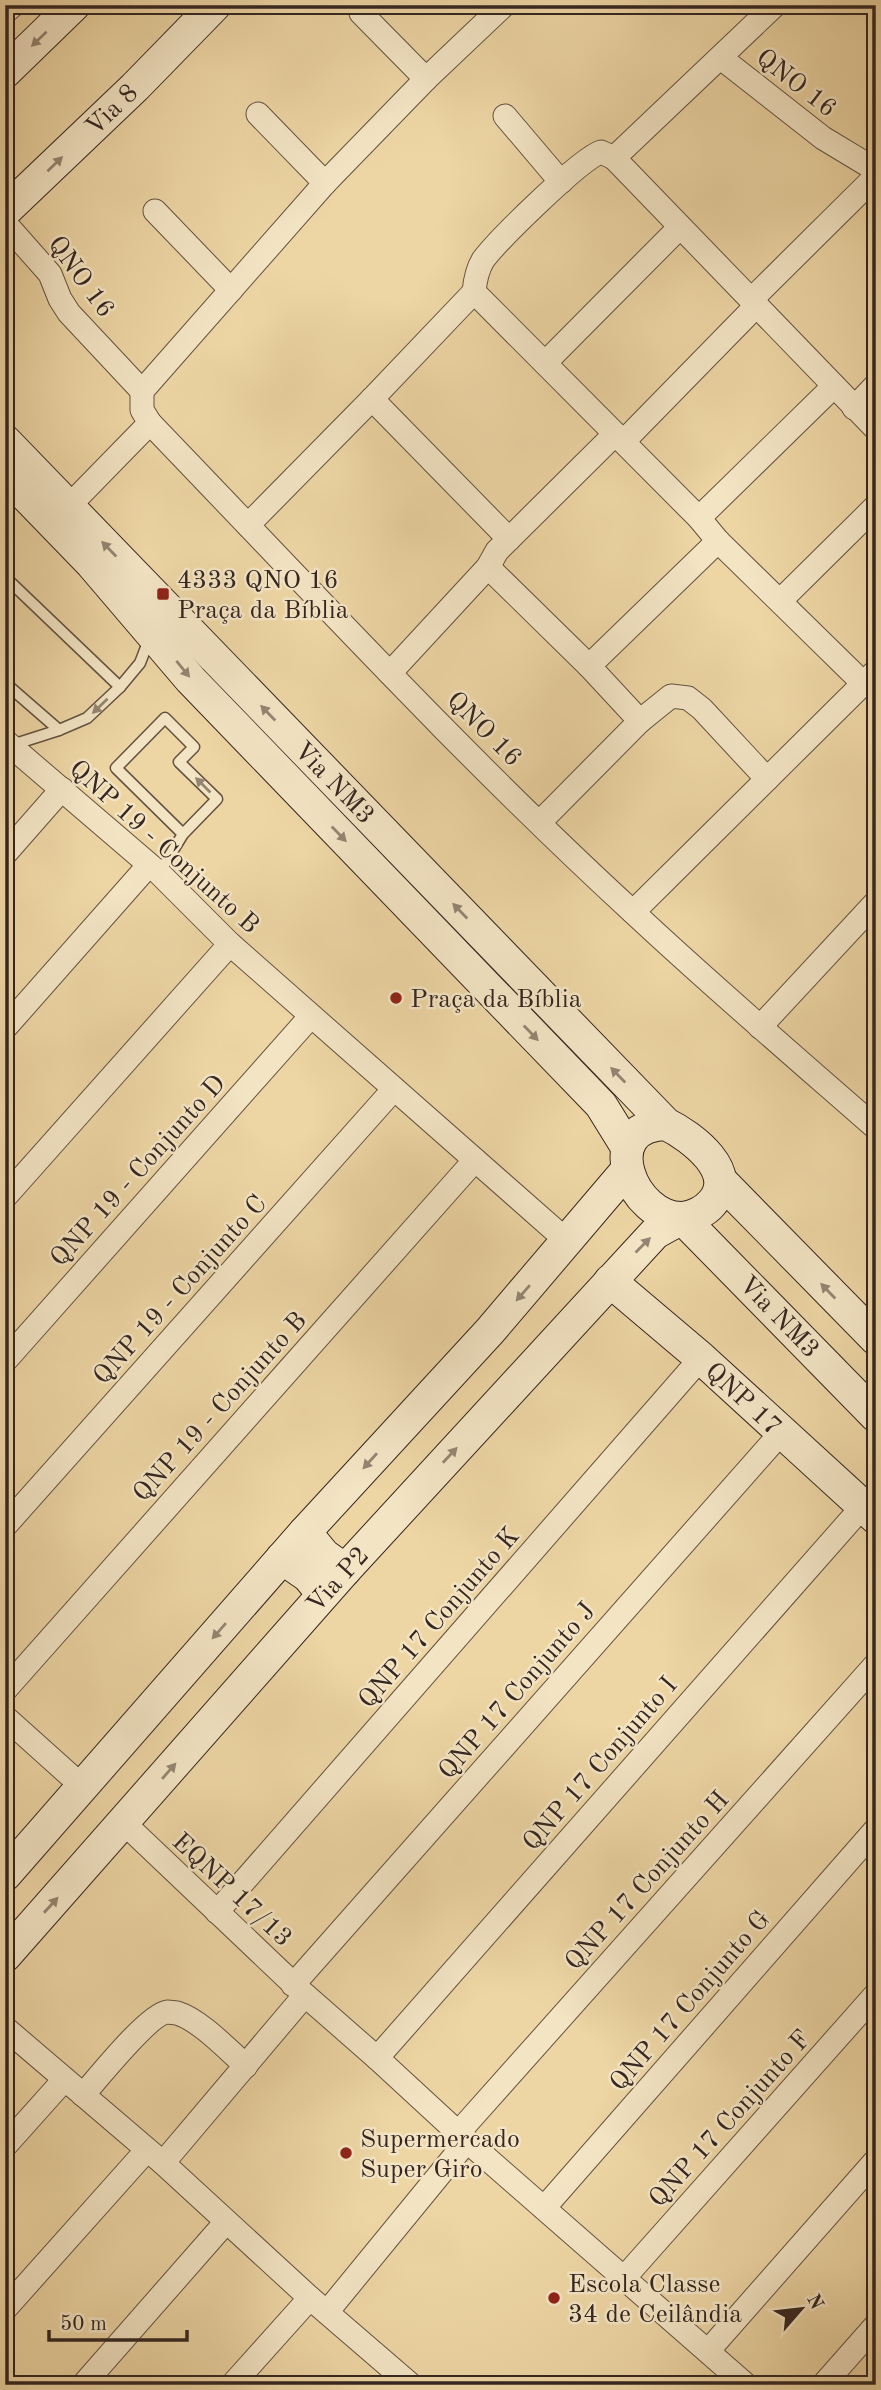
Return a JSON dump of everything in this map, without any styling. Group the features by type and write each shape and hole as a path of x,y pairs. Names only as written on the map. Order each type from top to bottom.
{"main road":[{"path":"5,72 74,5"},
{"name":"Via 8","path":"5,211 135,87 215,5"},
{"name":"Via NM3","path":"5,441 666,1124"},
{"name":"Via NM3","path":"5,474 152,631 191,680 601,1105 627,1159"},
{"path":"666,1124 684,1133 704,1152 717,1168 721,1181 716,1199 709,1207 682,1218 663,1214 647,1203 634,1187 627,1159 637,1133 648,1126 666,1124"},
{"name":"Via P2","path":"5,1875 305,1532 489,1331 567,1241 627,1159"},
{"name":"Via NM3","path":"721,1181 876,1339"},
{"name":"Via NM3","path":"682,1218 876,1416"},
{"name":"Via P2","path":"5,1956 323,1594 610,1281 656,1233 682,1218"},
{"name":"QNP 17","path":"610,1281 701,1358 869,1512"},
{"path":"305,1532 333,1563 345,1570"},
{"path":"282,1558 308,1576 323,1594"}],"street":[{"path":"5,12 13,5"},
{"path":"142,391 325,183 426,79 504,5"},
{"name":"QNO 16","path":"614,158 775,5"},
{"path":"361,13 426,79"},
{"name":"QNO 16","path":"390,673 488,567 497,551 620,437 755,302 876,173 823,138 720,58"},
{"path":"258,114 325,183"},
{"path":"505,116 561,182"},
{"path":"248,524 474,292 476,275 483,261 561,182 593,155 605,152 614,158 755,302 876,429"},
{"path":"155,211 231,290"},
{"name":"QNO 16","path":"5,223 50,274 69,313 142,391 142,410 150,423 390,673 633,912 876,1128"},
{"path":"545,363 680,227"},
{"path":"474,292 620,437 718,541 780,601 870,677 633,912"},
{"path":"854,408 876,385"},
{"path":"699,518 834,386"},
{"path":"372,399 509,539"},
{"path":"68,506 150,423"},
{"path":"780,601 876,506"},
{"path":"589,666 718,541"},
{"path":"488,567 589,666 640,722"},
{"path":"540,822 640,722 671,696 688,698 702,709 767,779"},
{"name":"QNP 19 - Conjunto B","path":"8,743 153,870 230,944 567,1241"},
{"path":"5,854 62,789"},
{"path":"5,1028 153,870"},
{"path":"760,1027 876,902"},
{"path":"5,1197 230,944"},
{"name":"QNP 19 - Conjunto D","path":"5,1361 311,1016"},
{"name":"QNP 19 - Conjunto C","path":"5,1525 394,1089"},
{"name":"QNP 19 - Conjunto B","path":"5,1690 475,1160"},
{"name":"QNP 17 Conjunto K","path":"217,1912 701,1358"},
{"name":"QNP 17 Conjunto J","path":"299,1990 781,1433"},
{"name":"QNP 17 Conjunto I","path":"377,2058 869,1512"},
{"name":"QNP 17 Conjunto H","path":"462,2137 876,1664"},
{"path":"5,1717 83,1787"},
{"name":"EQNP 17/13","path":"124,1823 299,1990 462,2137 746,2385"},
{"name":"QNP 17 Conjunto G","path":"544,2208 876,1829"},
{"path":"5,2309 246,2066 299,1990"},
{"name":"QNP 17 Conjunto F","path":"624,2278 876,1994"},
{"path":"83,2095 143,2028 167,2012 178,2013 193,2022 246,2066"},
{"path":"5,2028 155,2157 319,2305 386,2377 411,2385"},
{"path":"5,2146 64,2080"},
{"path":"232,2385 319,2305 462,2137"},
{"path":"708,2351 876,2160"},
{"path":"83,2385 226,2222"},
{"path":"824,2385 876,2325"}],"lane":[{"path":"5,577 120,687"},
{"path":"8,743 59,730 87,718 120,687 140,663 152,631"},
{"path":"5,683 59,730"},
{"path":"153,870 167,862 183,834 217,799 179,762 194,747 165,718 116,768 183,834"}],"place":[{"name":"4333 QNO 16 Praça da Bíblia","path":"163,594"},
{"name":"Praça da Bíblia","path":"396,998"},
{"name":"Supermercado Super Giro","path":"346,2153"},
{"name":"Escola Classe 34 de Ceilândia","path":"554,2298"}]}
